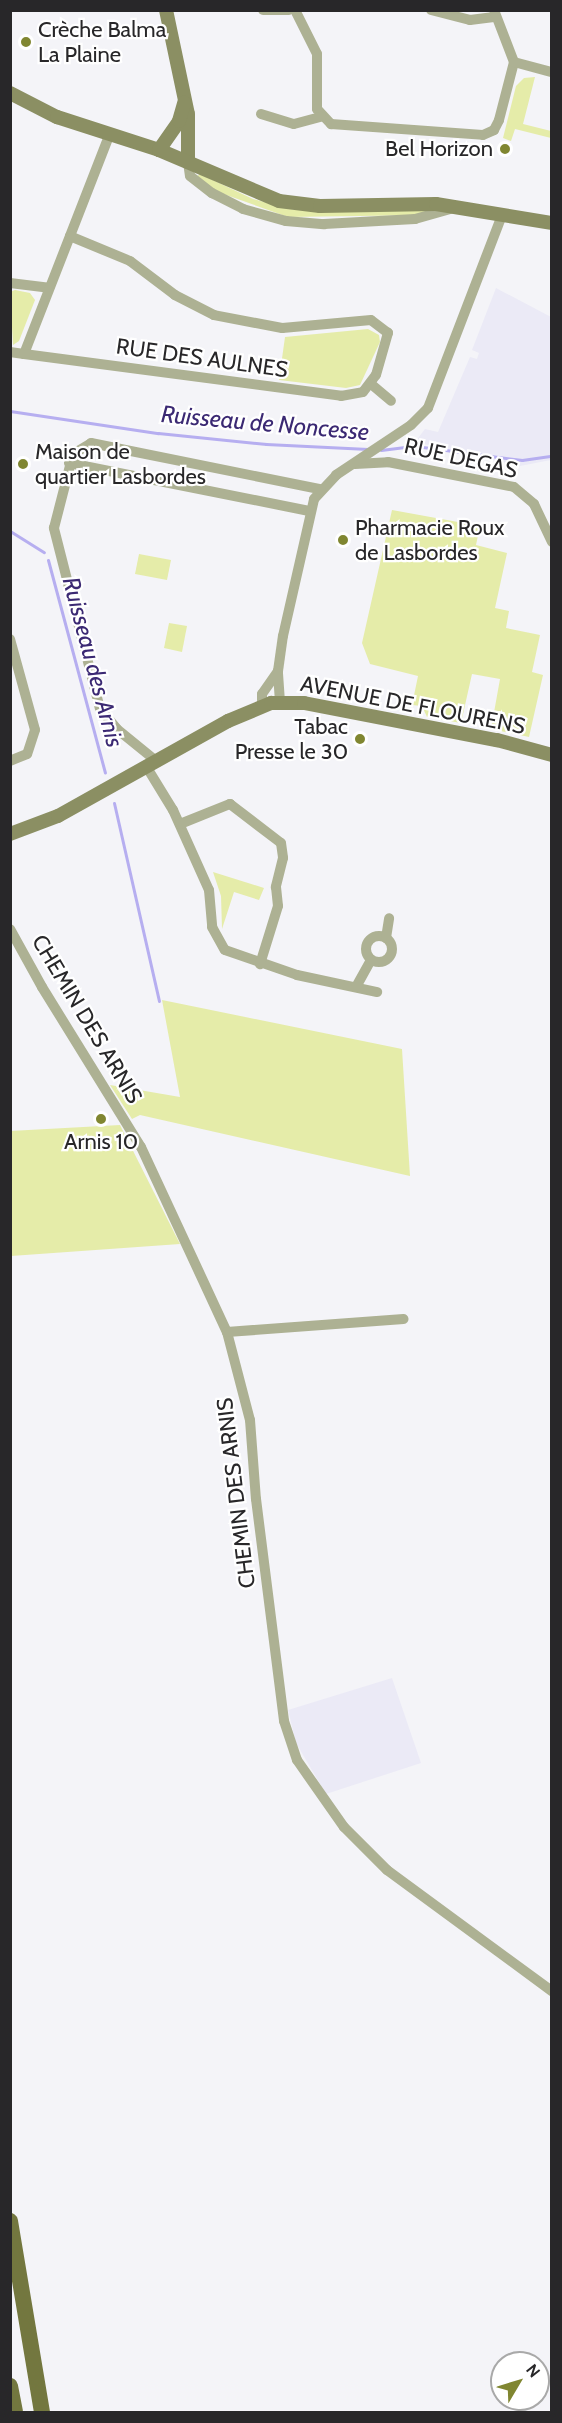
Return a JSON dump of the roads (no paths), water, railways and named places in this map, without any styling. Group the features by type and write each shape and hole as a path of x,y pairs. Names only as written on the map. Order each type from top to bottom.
{"main road":[{"path":"10,2221 42,2412"},
{"path":"10,2386 15,2412"}],"street":[{"path":"166,10 191,142 186,169 197,183 243,209 307,224 415,219 435,216 457,207"},
{"path":"263,10 289,10"},
{"path":"295,10 317,54 317,109 321,117 331,124 483,135 494,130 499,120 514,62 495,14 470,20 431,10"},
{"path":"514,62 552,72"},
{"path":"10,82 110,133"},
{"path":"10,93 57,117 159,150 256,193 299,205 409,203 457,207 552,223"},
{"path":"159,150 178,121 184,103"},
{"path":"261,114 294,124 321,117"},
{"path":"24,354 110,133"},
{"path":"280,702 278,671 309,511 320,489 418,419 431,403 502,215"},
{"path":"70,236 130,261 185,302 214,315 282,328 371,320 388,333 371,384 391,401"},
{"path":"10,283 49,288"},
{"name":"RUE DES AULNES","path":"10,352 341,396 357,394 371,384"},
{"path":"320,489 91,443 76,450 69,463 54,528 100,709 151,763 212,897 212,927 219,945 232,955 260,964 377,992"},
{"name":"RUE DEGAS","path":"355,463 388,462 503,484 524,493 537,510 552,542"},
{"path":"69,463 309,511"},
{"path":"10,639 35,730 27,754 10,761"},
{"path":"262,705 262,694 278,671"},
{"name":"AVENUE DE FLOURENS","path":"10,834 58,816 151,763 262,705 280,702 497,740 552,754"},
{"path":"180,824 230,804 281,843 283,858 276,887 278,906 260,964"},
{"path":"371,960 380,962 391,955 391,946 386,938 389,918"},
{"name":"CHEMIN DES ARNIS","path":"12,935 141,1147 227,1332 250,1420 256,1499 284,1721 297,1760 344,1827 387,1870 552,1991"},
{"path":"356,987 371,960 367,944 373,937 386,938"},
{"path":"227,1332 404,1319"}],"waterway":[{"name":"Ruisseau de Noncesse","path":"10,411 158,433 266,444 368,449"},
{"name":"Ruisseau de Noncesse","path":"381,450 415,446 522,460 552,456"},
{"name":"Ruisseau des Arnis","path":"10,531 44,552"},
{"name":"Ruisseau des Arnis","path":"48,560 105,773"},
{"name":"Ruisseau des Arnis","path":"114,803 159,1001"}],"place":[{"name":"Crèche Balma La Plaine","path":"26,42"},
{"name":"Bel Horizon","path":"505,149"},
{"name":"Maison de quartier Lasbordes","path":"23,464"},
{"name":"Pharmacie Roux de Lasbordes","path":"343,540"},
{"name":"Tabac Presse le 30","path":"360,739"},
{"name":"Arnis 10","path":"101,1119"}]}
